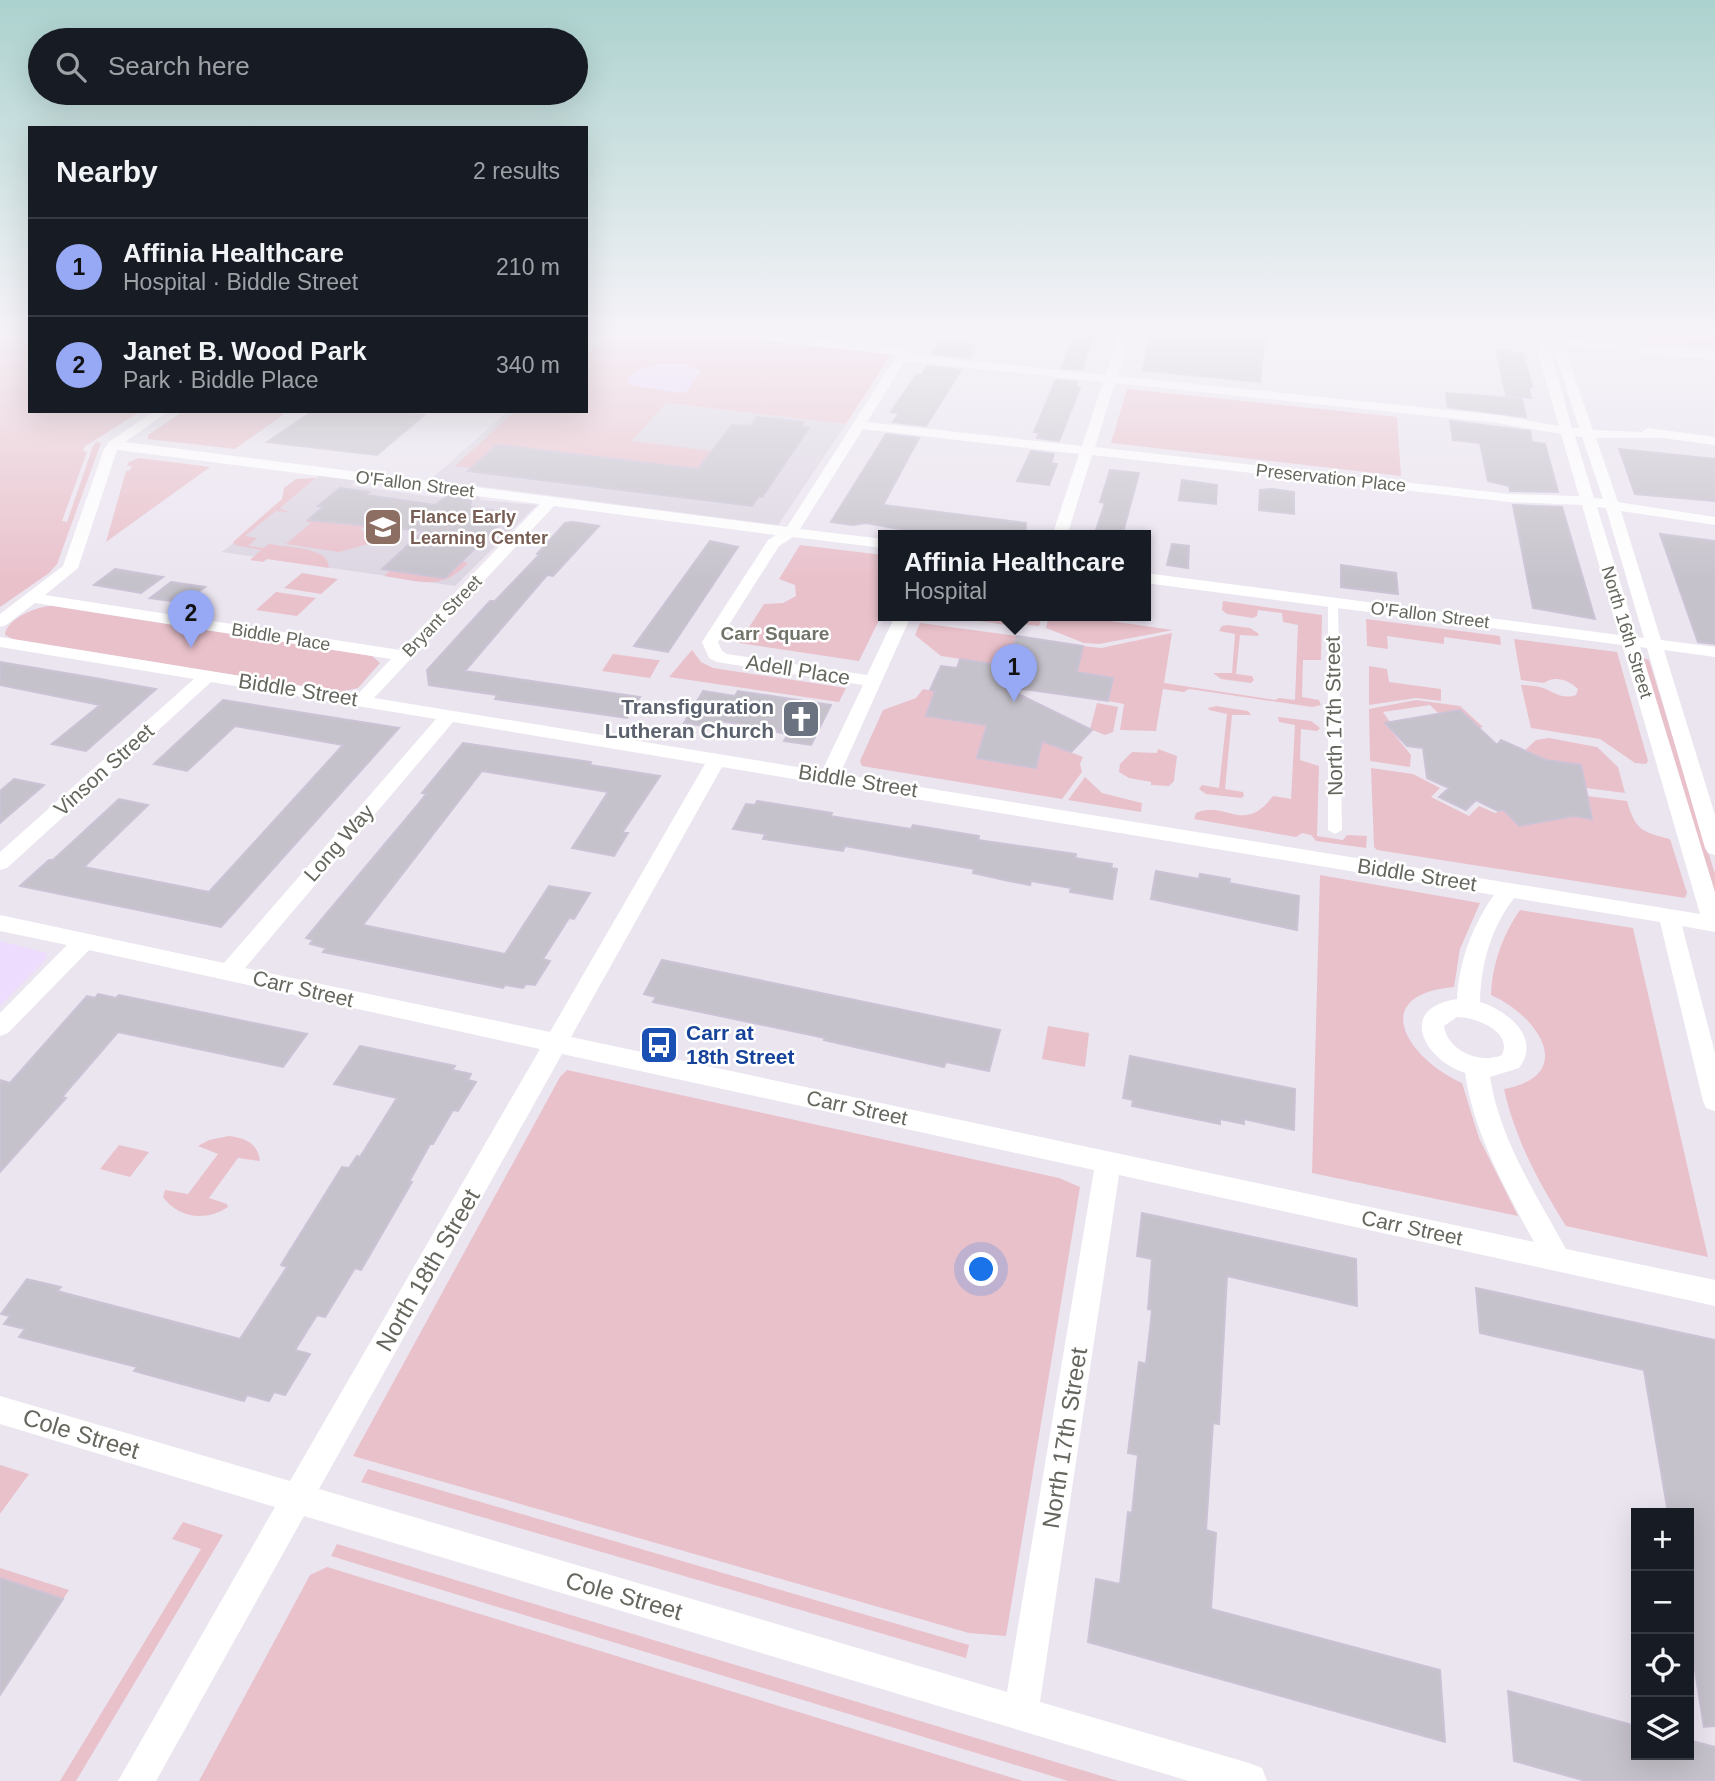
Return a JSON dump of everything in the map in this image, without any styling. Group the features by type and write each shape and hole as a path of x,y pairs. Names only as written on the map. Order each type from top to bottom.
{"street":[{"path":"0,622 71,568 108,454 125,435 158,414"},
{"path":"791,532 867,414"},
{"path":"1061,530 1099,414"},
{"path":"1451,414 1586,428 1632,436 1659,435 1715,441"},
{"name":"North 16th Street","path":"1562,414 1715,924"},
{"name":"North 16th Street","path":"1581,414 1715,848"},
{"name":"Preservation Place","path":"860,425 1509,498 1542,507 1613,510 1663,520 1691,518 1715,521"},
{"name":"O'Fallon Street","path":"114,445 878,543"},
{"name":"Bryant Street","path":"362,700 551,501"},
{"name":"Adell Place","path":"791,532 773,543 710,642 715,654 723,658 873,681"},
{"name":"O'Fallon Street","path":"1151,579 1715,652"},
{"name":"Biddle Place","path":"34,598 404,656"},
{"path":"829,776 901,621"},
{"name":"Biddle Street","path":"0,642 829,776 1715,924"},
{"name":"Vinson Street","path":"0,863 208,676"},
{"name":"Long Way","path":"229,972 450,715"},
{"name":"North 18th Street","path":"136,1781 718,758"},
{"path":"1468,1008 1471,969 1478,947 1494,909 1509,890"},
{"path":"1669,916 1715,1101"},
{"name":"Carr Street","path":"0,923 1715,1293"},
{"path":"0,1027 85,942"},
{"path":"1468,1008 1494,1017 1505,1025 1517,1045 1516,1054 1510,1062 1500,1067 1476,1067 1447,1054 1433,1034 1432,1025 1443,1011 1468,1008"},
{"path":"1476,1067 1482,1098 1496,1136 1557,1259"},
{"name":"North 17th Street","path":"1021,1714 1108,1162"},
{"name":"Cole Street","path":"0,1410 1249,1781"}],"lane":[{"name":"North 17th Street","path":"1334,603 1335,830"}],"shaded area":[{"path":"0,414 136,414 84,447 83,451 87,452 62,521 67,522 93,446 96,442 101,443 57,564 49,573 0,607"},
{"path":"179,414 284,414 235,449 148,439 148,435"},
{"path":"504,414 760,414 846,424 778,525 430,480"},
{"path":"512,414 656,414 632,441 712,451 706,470 497,445 471,468 455,466"},
{"path":"761,414 852,414 846,424"},
{"path":"1120,414 1369,414 1397,417 1401,476 1111,443"},
{"path":"139,458 210,467 106,542 126,471 132,466 127,466 129,462"},
{"name":"Flance Early Learning Center","path":"320,475 356,480 351,486 451,499 458,493 477,495 481,500 537,505 455,586 222,552"},
{"path":"316,478 280,508 289,512 276,511 245,536 257,538 248,546 263,548 269,544 306,549 322,555 329,568 267,559 263,562 250,560 261,550 235,545 233,542 282,499 284,488 296,479"},
{"path":"336,520 365,526 360,530 367,531 376,526 396,530 397,536 339,552 286,544 311,523 306,522 332,523"},
{"path":"800,545 878,554 879,621 859,661 739,643 764,604 783,603 796,596 795,585 779,579"},
{"path":"462,561 468,563 449,578 439,581 419,582 384,576 391,570 445,578"},
{"path":"302,573 338,579 321,594 284,588"},
{"path":"276,592 316,598 297,616 256,610"},
{"path":"1223,601 1322,615 1321,660 1303,660 1302,697 1319,700 1321,705 1312,707 1189,689 1184,692 1163,689 1156,731 1120,730 1124,704 1108,701 1113,678 1077,672 1083,646 1101,648 1172,633 1164,683 1275,700 1295,700 1298,625 1283,622 1282,613 1258,610 1257,616 1253,618 1227,614 1222,610"},
{"path":"52,606 372,656 380,663 358,688 339,692 13,639 5,635 11,624 23,614"},
{"path":"1366,619 1500,636 1501,645 1444,637 1444,644 1387,636 1388,649 1367,646"},
{"path":"979,621 1040,621 1039,626 1021,624 1019,627"},
{"path":"1048,621 1110,621 1173,630 1099,644 1084,643 1046,628"},
{"path":"920,623 1017,636 1007,666 941,656 915,635"},
{"path":"1222,626 1250,628 1259,634 1240,635 1236,674 1252,676 1254,680 1251,683 1221,679 1213,673 1232,673 1235,634 1219,631"},
{"path":"1514,639 1617,652 1648,761 1646,764 1635,763 1600,739 1531,728 1521,685 1540,687 1566,696 1576,695 1578,689 1561,680 1552,679 1544,683 1521,680"},
{"path":"692,650 701,662 713,668 846,688 839,702 669,677"},
{"path":"613,654 660,660 650,678 602,671"},
{"path":"1643,658 1649,660 1715,874 1715,897"},
{"path":"1369,666 1387,669 1389,682 1441,689 1441,701 1416,698 1369,705"},
{"path":"923,689 935,691 926,716 987,725 977,758 1035,767 1042,741 1083,757 1080,764 1082,772 1062,799 862,766 860,761 883,710 916,698"},
{"path":"1416,700 1460,706 1483,727 1479,728 1460,710 1438,713 1430,705 1383,712 1390,722 1385,723 1411,755 1410,767 1370,761 1369,709"},
{"path":"1097,703 1118,707 1113,732 1105,735 1090,729"},
{"path":"1216,706 1248,711 1251,715 1232,715 1225,789 1243,792 1244,796 1241,798 1206,794 1199,789 1202,785 1219,788 1227,714 1208,708"},
{"path":"1278,717 1311,721 1320,728 1317,731 1301,729 1300,760 1319,766 1317,836 1343,840 1347,835 1367,836 1366,848 1316,841 1311,835 1302,833 1296,837 1194,819 1196,813 1206,810 1253,814 1263,808 1273,796 1291,799 1295,725 1279,722"},
{"path":"1549,738 1597,747 1618,767 1625,793 1586,788 1580,765 1517,758 1536,740"},
{"path":"1158,749 1177,756 1174,781 1169,786 1151,785 1151,782 1129,778 1119,772 1120,764 1132,752 1157,753"},
{"path":"1371,768 1413,774 1440,788 1431,797 1469,816 1479,806 1495,813 1504,810 1519,826 1552,813 1591,819 1587,796 1627,801 1633,818 1641,828 1670,839 1687,893 1685,898 1377,850 1374,847"},
{"path":"1085,777 1102,793 1142,803 1141,812 1068,800"},
{"path":"1320,875 1480,903 1460,949 1454,987 1427,992 1411,1002 1404,1015 1405,1029 1426,1059 1462,1083 1479,1138 1518,1216 1312,1173"},
{"path":"1520,910 1633,928 1708,1257 1566,1226 1537,1177 1521,1143 1504,1089 1527,1082 1540,1071 1545,1058 1543,1044 1523,1016 1491,995 1499,950"},
{"path":"0,941 47,953 46,959 0,1006"},
{"path":"1048,1026 1089,1033 1085,1067 1042,1059"},
{"path":"567,1070 1059,1178 1080,1187 1006,1636 969,1633 353,1456 560,1077"},
{"path":"229,1136 250,1142 257,1150 260,1161 238,1158 209,1198 227,1204 228,1207 220,1212 202,1216 176,1210 163,1197 165,1190 188,1194 218,1154 198,1146 209,1140"},
{"path":"119,1145 149,1152 130,1177 100,1169"},
{"path":"0,1465 29,1474 0,1514"},
{"path":"368,1469 969,1645 966,1658 361,1482"},
{"path":"183,1522 223,1535 76,1781 60,1781 201,1549 172,1539"},
{"path":"337,1544 1118,1781 1068,1781 331,1556"},
{"path":"327,1567 1023,1781 199,1781 310,1575"},
{"path":"0,1568 69,1590 63,1599 0,1578"}],"building":[{"path":"308,414 424,415 377,455 267,442"},
{"path":"898,414 933,414 926,426 893,422"},
{"path":"1042,414 1070,414 1059,441 1037,438 1039,433 1034,432"},
{"path":"1503,414 1525,414 1526,417"},
{"path":"757,417 804,422 800,427 809,428 762,497 759,496 752,506 468,471 497,445 698,469 732,425 751,426"},
{"path":"1450,421 1530,431 1532,442 1545,444 1558,492 1510,491 1509,486 1488,481 1480,443 1453,440"},
{"path":"886,434 919,438 883,505 1026,523 1025,530 906,530 866,523 853,525 831,522"},
{"path":"1619,449 1715,459 1715,501 1635,494"},
{"path":"1031,451 1054,454 1051,463 1057,464 1049,485 1017,481"},
{"path":"1110,470 1139,473 1124,530 1096,530 1105,503 1100,502"},
{"path":"1182,480 1217,485 1216,504 1179,500"},
{"path":"340,488 369,492 366,495 435,505 447,496 471,501 470,507 511,513 445,578 382,569 423,531 308,520 323,507 318,506"},
{"path":"1260,490 1294,492 1294,514 1259,510"},
{"path":"1513,505 1562,507 1595,619 1533,608"},
{"path":"565,523 599,526 553,576 547,575 465,671 640,697 627,718 495,699 497,695 429,685 427,670 490,601 495,601 539,555 537,554"},
{"path":"1660,534 1715,541 1715,644 1698,642"},
{"path":"710,541 738,547 668,652 634,646"},
{"path":"1172,544 1189,546 1188,568 1167,565"},
{"path":"1341,565 1396,573 1398,594 1341,587"},
{"path":"115,569 163,577 141,593 94,585"},
{"path":"171,582 205,587 184,603 150,598"},
{"path":"1017,636 1083,646 1077,672 1113,678 1108,701 1002,686 1092,730 1071,752 1042,741 1036,768 977,758 987,725 926,716 935,691 930,690 941,666 957,668 960,659 1007,666"},
{"path":"0,662 156,689 86,751 52,744 100,705 0,685"},
{"name":"Transfiguration Lutheran Church","path":"703,691 735,696 738,691 831,705 811,745 784,741 788,734 777,732 778,730 720,721 716,728 684,723"},
{"path":"223,700 399,728 221,927 20,886 49,860 53,860 119,799 148,805 84,867 209,892 343,745 235,726 187,771 154,764"},
{"path":"1460,710 1497,745 1501,740 1546,760 1581,765 1592,819 1574,816 1519,826 1504,810 1498,811 1476,800 1466,810 1439,797 1449,788 1427,778 1423,748 1407,746 1385,723"},
{"path":"463,743 591,762 590,765 660,776 622,833 628,833 614,856 572,848 608,792 482,771 363,925 505,954 549,886 590,893 574,919 569,918 543,959 550,961 535,985 526,984 523,988 505,985 503,988 323,952 326,948 310,944 313,940 306,938 415,808 426,794 422,793"},
{"path":"14,779 44,785 0,823 0,791"},
{"path":"757,801 832,813 830,816 911,829 913,825 979,836 978,840 1076,854 1075,858 1112,864 1111,868 1117,869 1112,899 1070,892 1071,888 1031,881 1030,885 1009,881 973,873 974,869 845,846 843,851 763,839 765,834 733,829 746,804 755,805"},
{"path":"1156,871 1199,879 1200,874 1230,879 1229,883 1299,896 1297,930 1151,899"},
{"path":"662,960 1000,1030 989,1071 946,1062 944,1067 824,1040 825,1038 653,1002 656,997 644,994"},
{"path":"98,994 116,998 119,995 307,1034 283,1067 118,1032 62,1097 66,1098 0,1172 0,1080 10,1083 87,996 95,998"},
{"path":"360,1046 455,1066 452,1070 471,1074 468,1080 476,1082 458,1111 453,1110 433,1144 430,1144 409,1182 412,1182 361,1270 355,1268 325,1317 317,1315 295,1350 310,1354 285,1395 274,1392 269,1401 247,1395 244,1401 134,1371 137,1367 19,1337 25,1329 4,1324 10,1316 1,1314 27,1279 61,1287 57,1291 240,1339 287,1267 281,1265 342,1167 349,1168 357,1156 360,1157 397,1098 334,1084"},
{"path":"1130,1056 1295,1089 1294,1130 1244,1119 1244,1124 1220,1119 1220,1124 1132,1106 1133,1100 1123,1098"},
{"path":"1142,1213 1356,1259 1357,1306 1227,1276 1219,1424 1213,1423 1206,1530 1216,1533 1211,1609 1440,1670 1445,1742 1088,1642 1096,1579 1120,1584 1128,1512 1132,1513 1138,1455 1128,1453 1139,1362 1146,1364 1152,1310 1148,1309 1152,1259 1137,1256"},
{"path":"1476,1288 1715,1340 1715,1726 1704,1727 1694,1665 1694,1508 1667,1508 1644,1370 1480,1333"},
{"path":"0,1578 63,1599 0,1695"},
{"path":"1508,1691 1631,1725 1631,1760 1694,1760 1694,1741 1715,1747 1715,1781 1586,1781 1514,1761"}],"place":[{"name":"Flance Early Learning Center","path":"383,527"},
{"name":"Janet B. Wood Park","path":"191,648"},
{"name":"Affinia Healthcare","path":"1014,702"},
{"name":"Transfiguration Lutheran Church","path":"801,719"},
{"name":"Carr at 18th Street","path":"659,1045"}],"district":[{"name":"Carr Square","path":"775,633"}]}
